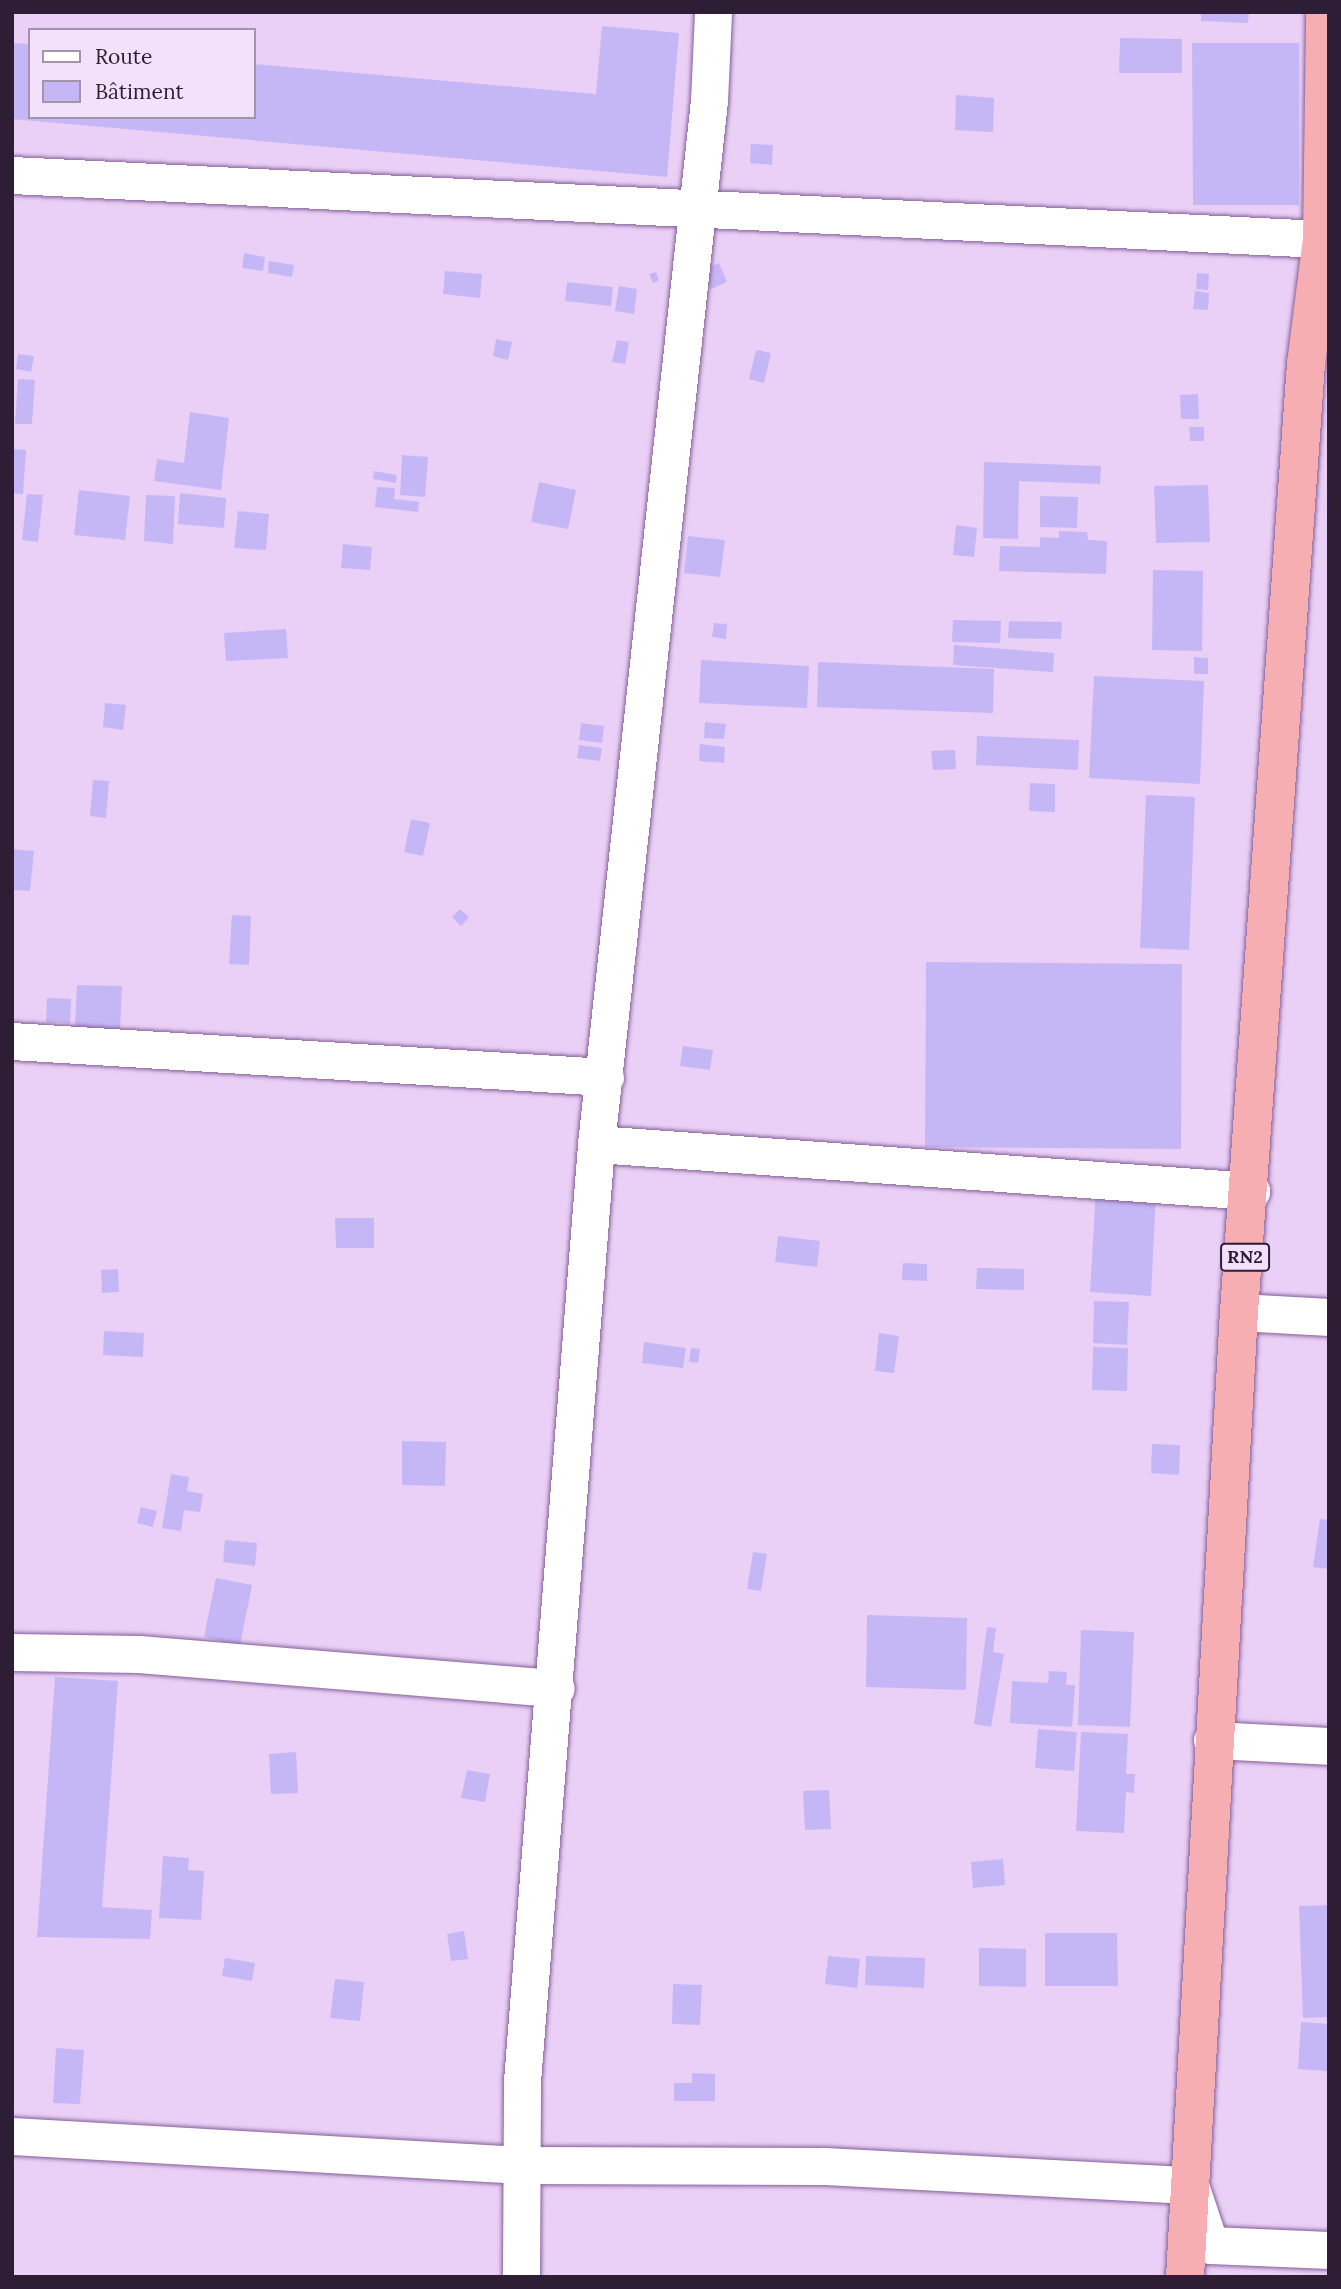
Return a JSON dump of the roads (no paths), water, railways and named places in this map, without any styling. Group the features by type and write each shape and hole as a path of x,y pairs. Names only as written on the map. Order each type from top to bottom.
{"highway":[{"name":"RN2","path":"1185,2277 1212,1740 1239,1312 1317,366 1322,239 1325,12"}],"street":[{"path":"521,2277 522,2081 556,1688 596,1144 696,206 713,12"},
{"path":"12,175 696,206 1322,239"},
{"path":"12,1041 605,1077"},
{"path":"596,1144 1251,1191"},
{"path":"1239,1312 1329,1318"},
{"path":"12,1652 139,1654 556,1688"},
{"path":"1212,1740 1329,1746"},
{"path":"12,2136 522,2165 824,2166 1190,2185 1210,2245 1329,2250"}]}
